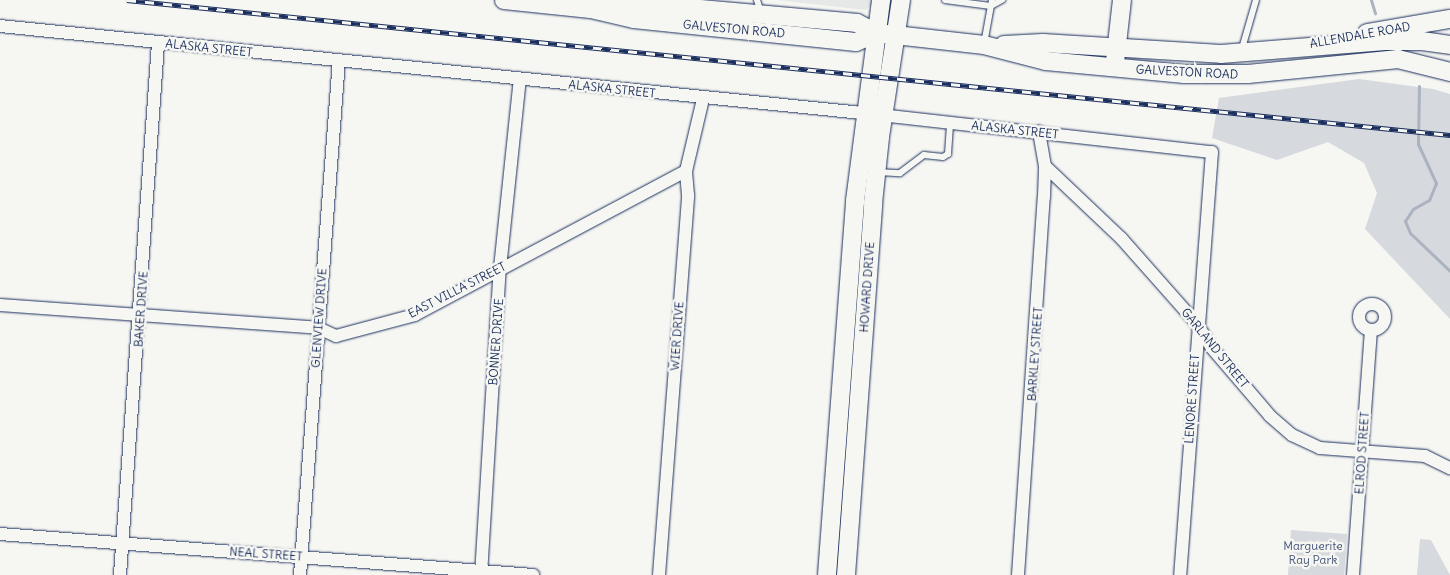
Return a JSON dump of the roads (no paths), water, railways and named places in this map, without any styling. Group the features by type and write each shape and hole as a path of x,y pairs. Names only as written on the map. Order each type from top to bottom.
{"main road":[{"name":"GALVESTON ROAD","path":"506,0 591,8 635,6 699,18 856,42 877,33"},
{"name":"HOWARD DRIVE","path":"827,575 855,201 881,0"},
{"name":"HOWARD DRIVE","path":"846,575 877,172 901,0"},
{"path":"1114,68 1118,50 1122,0"},
{"name":"GALVESTON ROAD","path":"699,18 759,7 857,24 877,33 984,45 1046,61 1184,74 1248,74 1398,59 1450,72"},
{"name":"ALLENDALE ROAD","path":"1271,50 1450,20"},
{"name":"GALVESTON ROAD","path":"984,45 1043,43 1186,54 1240,54 1386,41 1422,41 1450,45"},
{"path":"1184,74 1186,54"},
{"path":"1398,59 1450,62"},
{"path":"839,410 858,412"}],"street":[{"name":"ALASKA STREET","path":"0,26 1201,149 1212,152 1213,163"},
{"name":"BAKER DRIVE","path":"120,575 158,43"},
{"name":"GLENVIEW DRIVE","path":"300,575 339,60"},
{"name":"BONNER DRIVE","path":"481,573 500,268 520,79"},
{"name":"WIER DRIVE","path":"659,575 687,205 686,171 703,99"},
{"name":"BARKLEY STREET","path":"1018,575 1038,316 1045,166 1039,132"},
{"name":"LENORE STREET","path":"1180,575 1197,324 1213,163"},
{"name":"GARLAND STREET","path":"1045,166 1121,238 1197,324 1225,363 1270,416 1292,435 1320,448 1362,453 1425,456 1450,468"},
{"name":"EAST VILLA STREET","path":"0,305 318,328 336,336 415,315 500,268 686,171"},
{"name":"ELROD STREET","path":"1353,575 1371,331"},
{"name":"NEAL STREET","path":"0,534 301,556 481,573 533,575"}],"lane":[{"path":"944,0 991,3 1002,0"},
{"path":"1240,54 1256,0"},
{"path":"984,45 991,3"},
{"path":"877,172 900,173 924,155 944,157 948,154 950,123"}],"waterway":[{"path":"1371,0 1375,13"},
{"path":"1419,86 1418,144 1436,183 1429,200 1413,209 1405,221 1410,233 1450,271"}],"railway":[{"path":"127,0 1450,135"}],"park label":[{"name":"Marguerite Ray Park","path":"1313,553"}]}
